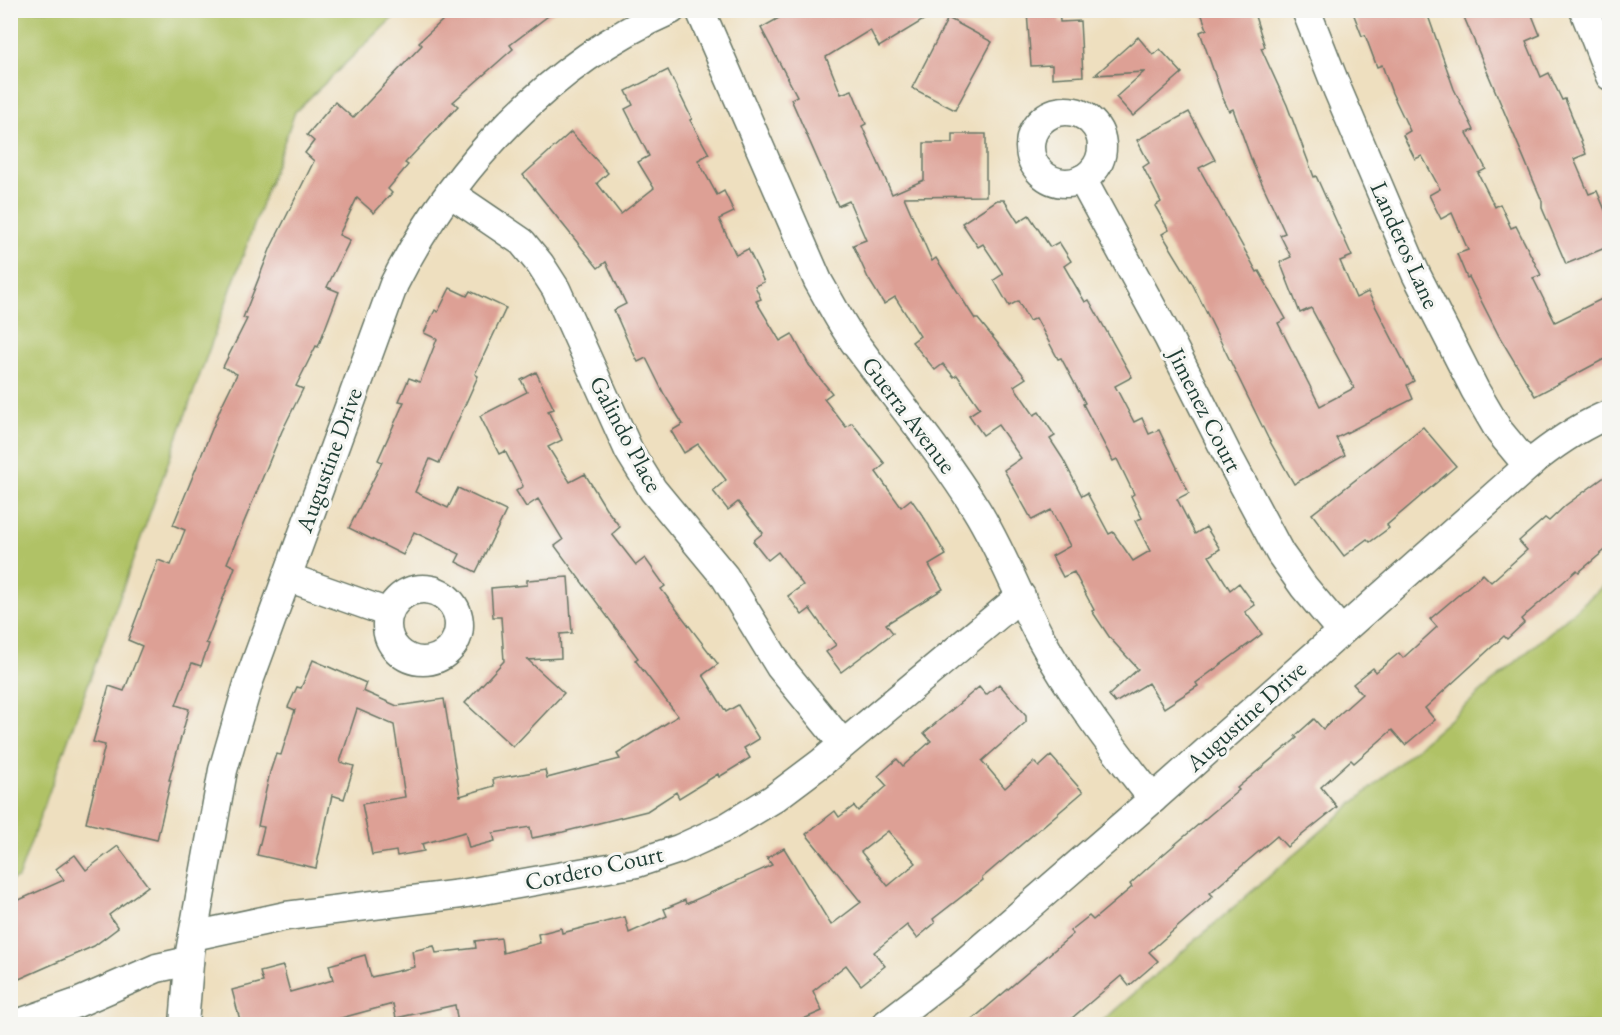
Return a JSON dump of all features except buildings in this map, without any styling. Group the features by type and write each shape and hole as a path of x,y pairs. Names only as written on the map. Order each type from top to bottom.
{"street":[{"name":"Augustine Drive","path":"184,1024 191,949 223,770 249,681 394,284 411,250 450,193 470,165 504,128 547,87 600,50 671,10"},
{"name":"Guerra Avenue","path":"700,10 818,281 860,350 954,473 981,515 1038,633 1092,723 1153,799"},
{"name":"Landeros Lane","path":"1306,10 1416,274 1499,431 1528,465"},
{"path":"1584,10 1610,76"},
{"name":"Jimenez Court","path":"1082,179 1158,318 1280,553 1341,632"},
{"name":"Galindo Place","path":"450,193 522,242 540,264 556,289 629,451 653,490 725,577 780,667 843,744"},
{"name":"Augustine Drive","path":"886,1024 950,975 1153,799 1528,465 1564,437 1610,414"},
{"path":"287,577 389,613"},
{"name":"Cordero Court","path":"17,1024 77,1003 157,968 191,949 286,916 460,894 637,863 679,849 727,827 773,799 1022,596"}],"green space":[{"path":"11,10 400,11 295,112 18,878 11,880"},
{"path":"1609,581 1609,1024 1099,1024"}]}
